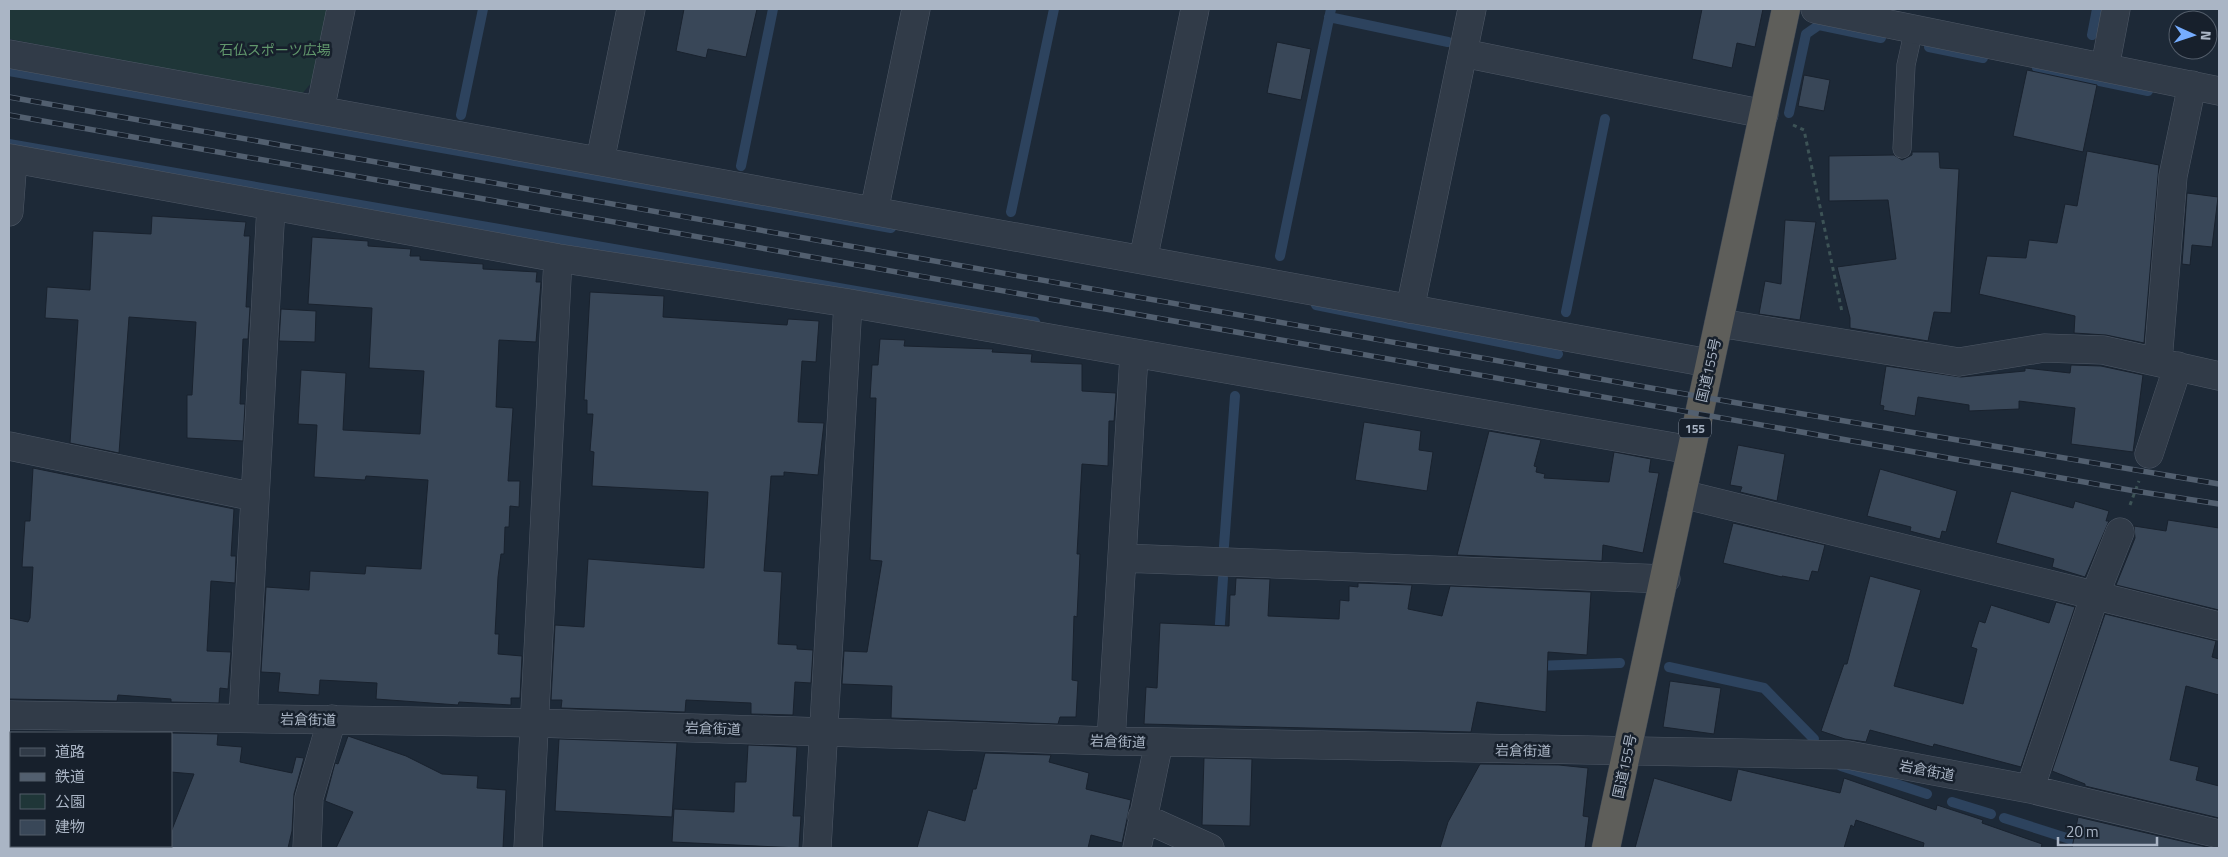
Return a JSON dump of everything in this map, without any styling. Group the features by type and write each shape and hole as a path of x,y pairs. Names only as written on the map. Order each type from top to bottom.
{"highway":[{"name":"国道155号","path":"1606,848 1666,578 1709,363 1786,9"}],"street":[{"path":"320,110 341,9"},
{"path":"600,161 631,9"},
{"path":"874,211 916,9"},
{"path":"1142,260 1195,9"},
{"path":"1410,309 1472,9"},
{"path":"1814,9 2219,91"},
{"path":"2105,67 2116,9"},
{"path":"1463,53 1764,114"},
{"path":"9,54 1709,363"},
{"path":"2149,454 2168,364 2173,176 2192,85"},
{"path":"9,212 11,159 558,258 848,303 1691,450"},
{"path":"243,718 271,206"},
{"path":"528,848 558,258"},
{"path":"817,848 848,303"},
{"path":"1719,323 1959,362 2044,348 2103,350 2219,376"},
{"path":"1111,741 1134,354"},
{"path":"9,446 255,497"},
{"path":"1682,494 2219,626"},
{"path":"2030,789 2095,595 2120,532"},
{"path":"1122,558 1666,578"},
{"name":"岩倉街道","path":"9,715 155,725 243,718 535,722 1111,741 1848,755 2030,789 2219,834"},
{"path":"308,848 309,798 332,720"},
{"path":"1136,848 1159,742"},
{"path":"1142,818 1210,848"}],"lane":[{"path":"1902,148 1906,66 1914,29"}],"path":[{"path":"1764,114 1804,130 1842,308 1841,342"},
{"path":"2120,532 2149,454"}],"green space":[{"name":"石仏スポーツ広場","path":"9,9 327,9 313,81 301,95 9,39"}],"building":[{"path":"684,9 757,9 746,57 708,49 706,58 676,51"},
{"path":"1702,9 1763,9 1755,47 1737,43 1732,68 1692,59"},
{"path":"1277,42 1311,49 1301,100 1267,93"},
{"path":"2027,70 2097,85 2083,152 2013,136"},
{"path":"1804,75 1830,80 1824,111 1798,106"},
{"path":"2087,151 2159,165 2144,343 2106,335 2074,333 2075,316 1979,294 1987,256 2026,258 2029,240 2057,243 2065,204 2077,206"},
{"path":"1912,152 1939,152 1940,168 1959,169 1951,313 1934,312 1928,341 1850,328 1850,318 1837,267 1896,259 1888,200 1829,201 1829,156 1894,155 1902,160 1912,155"},
{"path":"2187,193 2218,197 2212,247 2192,245 2190,265 2182,264"},
{"path":"152,216 246,222 244,236 250,236 246,307 250,307 248,339 243,339 240,404 245,404 243,441 187,438 187,395 192,395 196,322 129,317 119,453 70,443 78,320 45,318 47,287 90,290 93,231 151,234"},
{"path":"1785,220 1816,222 1800,320 1759,314 1765,281 1781,284"},
{"path":"312,237 368,241 368,246 411,249 410,256 420,256 420,260 483,264 483,269 537,272 536,282 541,282 536,342 499,340 496,407 513,408 508,481 520,481 519,507 510,506 509,527 505,527 504,554 501,554 498,577 495,634 499,634 498,654 522,656 520,698 511,698 511,705 459,702 458,705 376,699 377,683 320,680 319,695 278,692 280,673 261,672 266,587 309,590 310,571 365,574 366,566 421,569 428,480 366,476 365,480 314,477 317,425 298,424 301,370 346,373 343,430 420,434 424,371 369,368 372,308 308,304"},
{"path":"590,292 664,296 663,317 787,325 788,319 819,321 816,362 802,361 798,422 824,423 818,475 784,472 784,476 771,476 764,571 782,572 778,644 797,645 797,649 813,650 811,683 795,682 793,715 751,714 751,703 686,700 685,712 561,708 562,700 551,700 555,625 584,627 588,559 704,568 708,492 592,486 594,452 590,451 593,414 587,414 587,400 584,400"},
{"path":"281,309 316,311 315,342 279,341"},
{"path":"880,339 905,340 904,346 993,349 992,352 1032,354 1031,362 1082,364 1082,391 1116,393 1114,421 1109,421 1108,466 1082,464 1077,554 1080,554 1077,617 1074,616 1072,680 1078,681 1076,717 1060,717 1058,724 891,718 892,686 842,684 844,651 867,652 882,561 870,560 876,398 870,398 872,365 878,365"},
{"path":"2071,365 2101,366 2143,375 2133,452 2071,444 2075,408 2019,401 2019,409 1969,411 1969,405 1918,397 1915,416 1883,410 1884,406 1880,405 1886,366 1961,377 2025,371 2025,368 2070,373"},
{"path":"1364,422 1421,431 1419,450 1433,452 1427,491 1355,480"},
{"path":"1489,431 1541,440 1534,466 1537,467 1536,472 1545,474 1544,478 1609,482 1614,452 1651,459 1649,472 1659,473 1643,553 1603,545 1602,561 1457,555"},
{"path":"1738,445 1785,454 1777,501 1740,492 1742,487 1730,485"},
{"path":"33,468 234,509 231,556 236,556 235,583 211,581 207,651 231,652 228,689 220,688 219,703 171,702 171,699 118,695 117,701 9,699 9,618 28,622 30,618 33,567 22,567 25,521 30,521"},
{"path":"1880,469 1957,491 1946,532 1942,531 1940,539 1910,531 1911,527 1867,516"},
{"path":"2011,491 2073,508 2075,501 2109,511 2106,521 2109,521 2085,577 2052,567 2054,559 1996,543"},
{"path":"2168,520 2219,528 2219,610 2116,585 2135,538 2134,526 2166,531"},
{"path":"1733,523 1825,545 1818,572 1812,571 1809,581 1782,577 1723,563"},
{"path":"1870,576 1921,590 1894,686 1963,704 1977,649 1971,647 1979,621 1985,623 1991,605 2049,623 2056,602 2075,607 2021,767 1934,744 1933,747 1870,730 1866,742 1845,739 1821,731 1844,664 1847,664"},
{"path":"1236,578 1270,579 1268,616 1339,619 1340,600 1349,601 1349,586 1358,587 1358,583 1412,585 1408,609 1442,616 1450,586 1591,592 1587,655 1548,652 1546,712 1477,702 1471,732 1144,724 1146,687 1157,688 1160,623 1229,626 1230,595 1235,595"},
{"path":"2105,614 2216,641 2212,657 2219,659 2219,695 2186,686 2170,760 2199,767 2196,780 2219,786 2219,818 2085,786 2085,784 2052,771"},
{"path":"1670,681 1721,688 1714,734 1663,727"},
{"path":"9,731 103,732 10,732"},
{"path":"172,733 218,734 217,745 242,747 240,762 292,773 296,757 304,758 294,794 292,831 288,848 171,848 172,829 194,774 172,772"},
{"path":"348,736 406,756 442,774 478,776 477,788 506,790 503,848 336,848 353,812 325,801 335,763 338,764"},
{"path":"559,739 677,743 672,817 555,811"},
{"path":"748,745 797,747 793,816 801,816 799,848 672,842 674,809 734,812 735,782 746,782"},
{"path":"985,753 1051,755 1049,762 1089,773 1086,789 1131,800 1122,843 1091,835 1088,848 917,848 928,810 965,821 973,789 976,789"},
{"path":"1204,758 1252,759 1250,826 1202,825"},
{"path":"1480,764 1559,765 1588,768 1583,816 1589,817 1585,848 1440,848 1448,822"},
{"path":"1738,769 1840,793 1844,778 1936,810 1937,805 1983,820 1982,823 2042,844 2041,848 1923,848 1924,843 1856,820 1854,827 1851,825 1844,848 1635,848 1654,778 1731,801"},
{"path":"2078,817 2211,848 2072,848"}],"waterway":[{"path":"461,115 483,9"},
{"path":"741,166 773,9"},
{"path":"1011,212 1054,9"},
{"path":"1280,256 1331,9"},
{"path":"2092,35 2097,9"},
{"path":"1329,17 1448,42"},
{"path":"1789,113 1806,34 1819,25 1881,38"},
{"path":"1929,47 1983,58"},
{"path":"2037,68 2148,91"},
{"path":"9,71 891,228"},
{"path":"1566,312 1605,119"},
{"path":"9,144 1035,322"},
{"path":"1316,305 1558,354"},
{"path":"1224,546 1235,396"},
{"path":"1219,638 1223,578"},
{"path":"1534,666 1620,663"},
{"path":"1669,667 1764,688 1814,739"},
{"path":"1841,766 1927,794"},
{"path":"1952,802 1991,814"},
{"path":"2004,818 2098,848"}],"railway":[{"path":"9,97 1702,397 2219,484"},
{"path":"9,115 2135,491 2219,504"}]}
